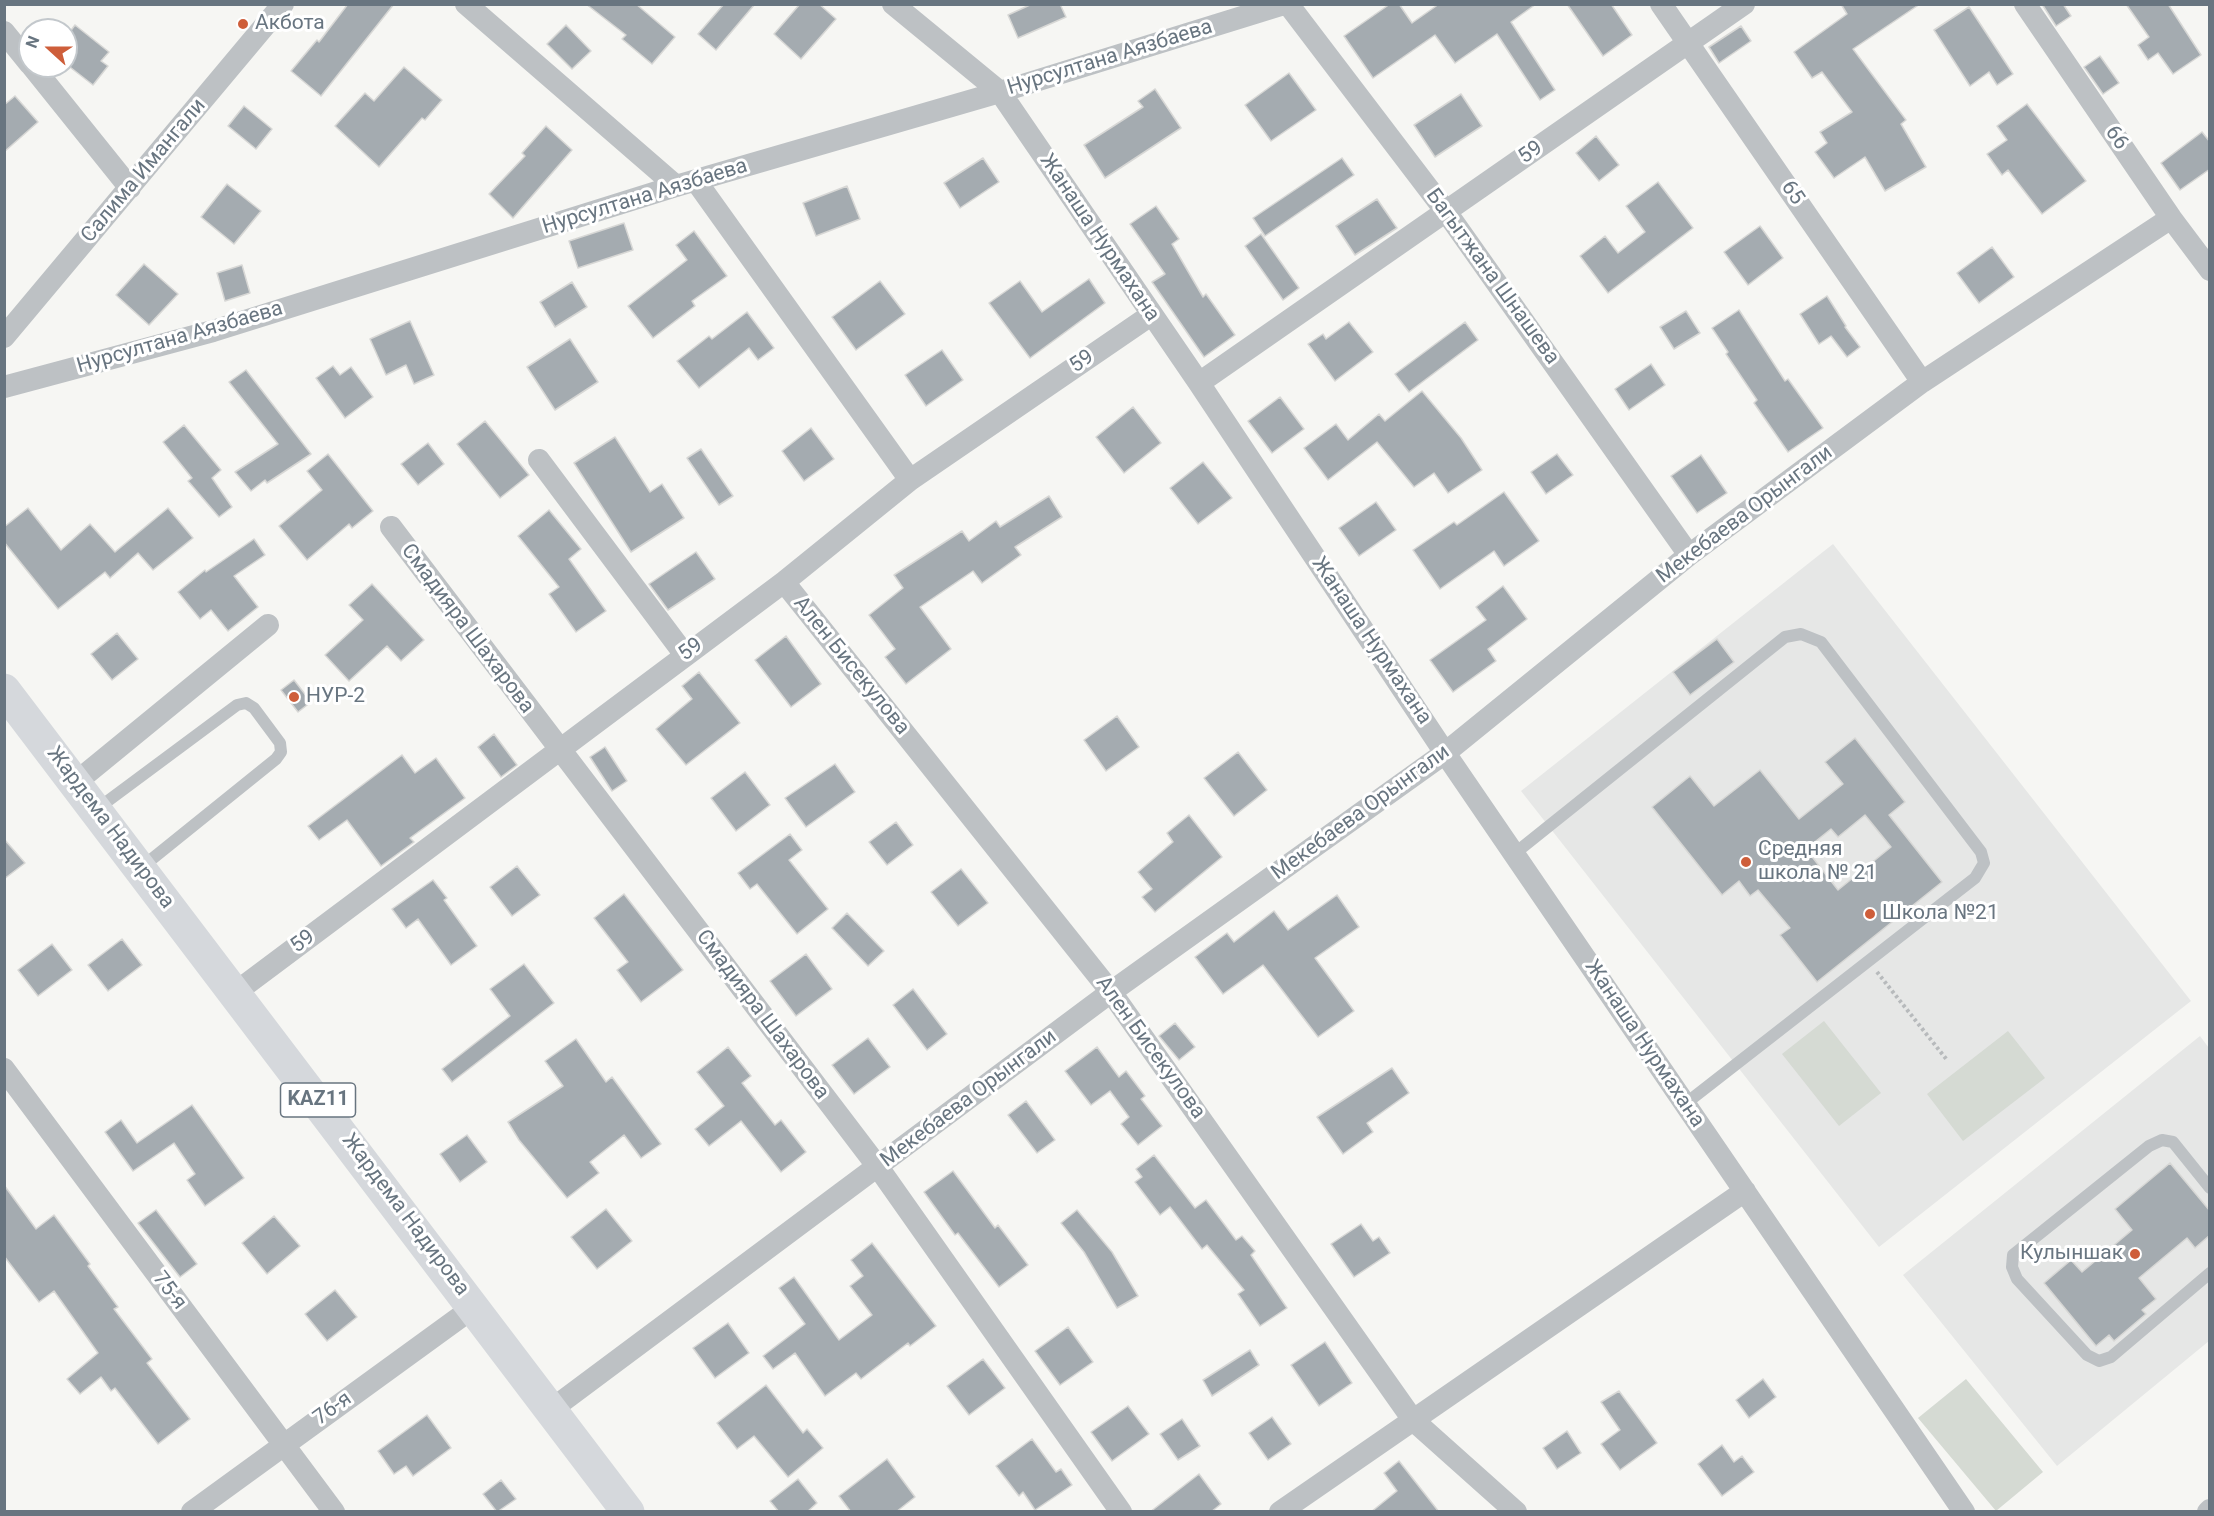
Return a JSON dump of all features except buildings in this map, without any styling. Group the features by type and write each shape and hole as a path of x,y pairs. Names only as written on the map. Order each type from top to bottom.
{"highway":[{"name":"Жардема Надирова","path":"4,690 236,992 628,1512"}],"street":[{"name":"Салима Имангали","path":"4,337 283,4"},
{"path":"466,4 686,183 910,480"},
{"name":"Жанаша Нурмахана","path":"893,4 1000,92 1199,384 1445,753 1964,1512"},
{"name":"Нурсултана Аязбаева","path":"4,387 213,331 686,183 1000,92 1286,4"},
{"name":"Багытжана Шнашева","path":"1286,4 1447,213 1689,555"},
{"name":"65","path":"1661,4 1922,382"},
{"name":"59","path":"1199,384 1744,4"},
{"name":"66","path":"2025,4 2171,218 2210,270"},
{"path":"4,32 18,49"},
{"path":"41,78 130,188"},
{"name":"Мекебаева Орынгали","path":"552,1409 1111,992 1445,753 1689,555 1922,382 2171,218"},
{"name":"59","path":"236,992 784,582 910,480 1151,315"},
{"path":"539,460 686,655"},
{"name":"Смадияра Шахарова","path":"391,527 878,1167 1121,1512"},
{"name":"Ален Бисекулова","path":"784,582 1111,992 1413,1420 1516,1512"},
{"path":"75,783 268,625"},
{"name":"75-я","path":"4,1069 334,1512"},
{"path":"1280,1512 1744,1191"},
{"name":"76-я","path":"192,1512 474,1307"}],"lane":[{"path":"1514,854 1785,637 1801,634 1821,642 1982,852 1984,863 1976,878 1685,1104"},
{"path":"96,810 237,705 246,703 254,708 280,743 281,752 276,759 141,868"},
{"path":"2210,1188 2173,1142 2162,1140 2149,1146 2013,1255 2012,1266 2017,1279 2087,1355 2099,1361 2111,1357 2210,1273"}],"path":[{"path":"1868,961 1947,1060"}],"shaded area":[{"name":"Школа №21","path":"1833,544 2191,1001 1879,1247 1521,791"},
{"path":"1824,1021 1881,1093 1839,1126 1782,1054"},
{"path":"2008,1031 2045,1078 1963,1141 1927,1094"},
{"path":"2200,1036 2209,1048 2209,1341 2057,1466 1903,1275"},
{"path":"1966,1379 2043,1472 1996,1511 1918,1418"}],"place":[{"name":"Акбота","path":"243,24"},
{"name":"НУР-2","path":"294,697"},
{"name":"Средняя школа № 21","path":"1746,862"},
{"name":"Школа №21","path":"1870,914"},
{"name":"Кулыншак","path":"2135,1254"}]}
